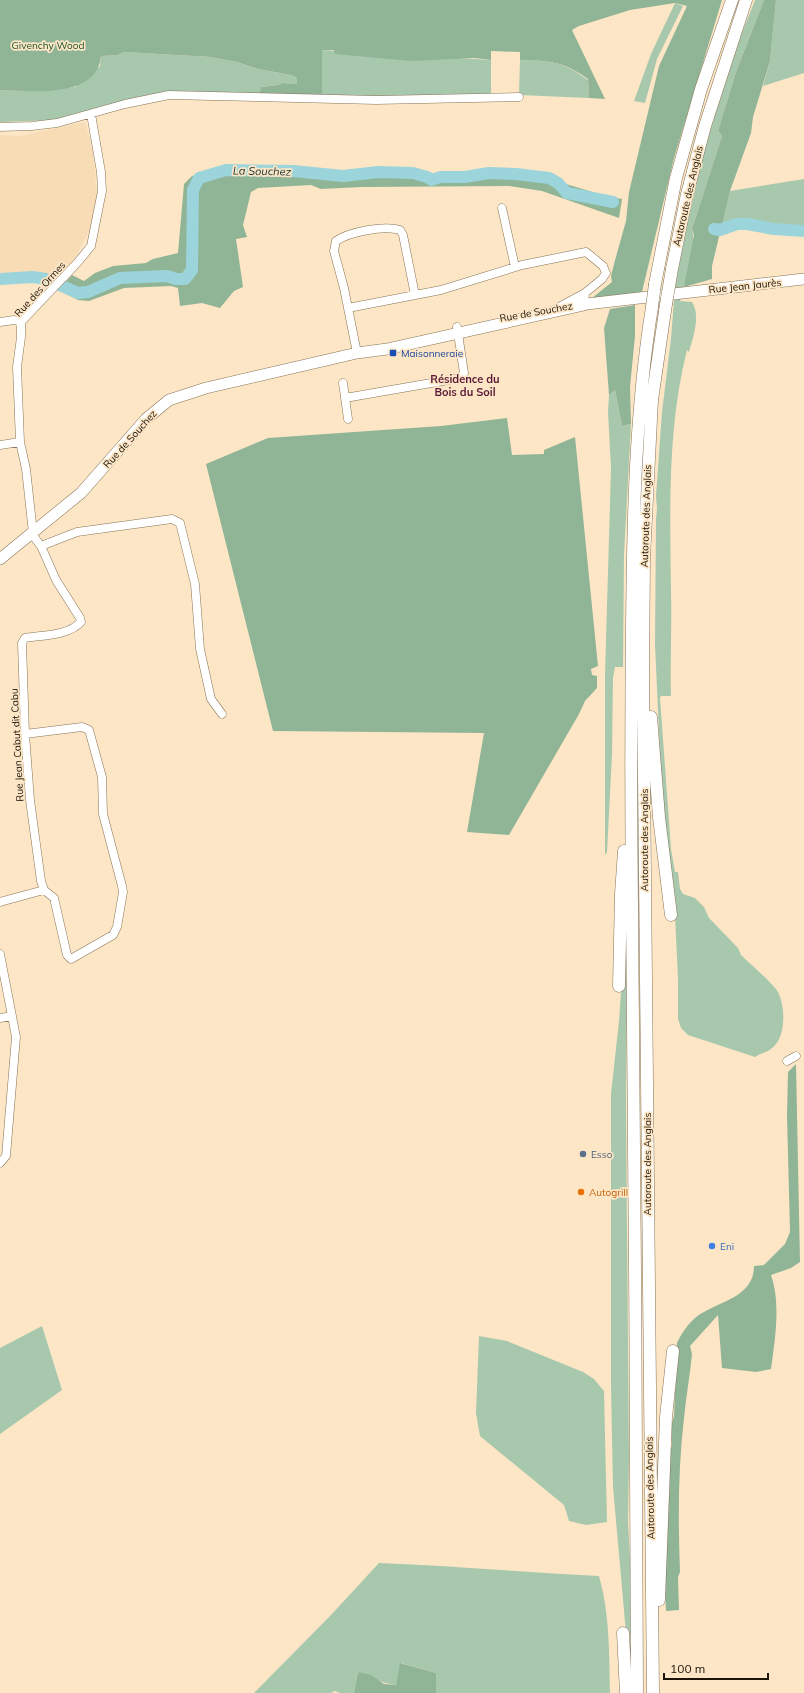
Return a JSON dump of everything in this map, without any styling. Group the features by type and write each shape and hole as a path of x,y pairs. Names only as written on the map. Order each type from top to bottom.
{"highway":[{"name":"Autoroute des Anglais","path":"637,1693 631,790 634,502 645,349 655,284 676,178 703,82 732,0"},
{"name":"Autoroute des Anglais","path":"653,1693 643,707 646,506 652,400 672,269 687,194 705,126 746,0"},
{"path":"644,607 650,629 652,725 656,784 671,915"},
{"path":"619,986 621,894 626,819 631,790"},
{"path":"656,1693 666,1417 673,1351"},
{"path":"622,1633 626,1693"}],"main road":[{"name":"Rue Jean Jaurès","path":"584,305 713,291 804,279"},
{"name":"Rue de Souchez","path":"458,330 559,307 584,305"},
{"name":"Rue de Souchez","path":"0,559 81,493 146,419 169,400 206,388 356,353 372,347 584,305"}],"street":[{"path":"0,127 32,126 57,123 125,104 169,95 376,100 519,97"},
{"name":"Rue des Ormes","path":"33,532 26,469 20,442 17,367 21,337 21,322 54,288 91,246 102,191 101,172 91,114"},
{"path":"502,208 515,267"},
{"path":"356,353 348,308 334,251 336,241 343,236 368,231 392,228 400,230 403,235 414,295"},
{"path":"348,308 441,290 515,267 586,252 606,269 605,276 585,293 559,307"},
{"path":"584,305 585,293"},
{"path":"0,322 14,320 21,322"},
{"path":"345,398 460,378 464,373 458,330"},
{"path":"343,383 348,419"},
{"path":"0,445 20,442"},
{"path":"33,532 34,538 41,546 77,532 172,519 180,523 195,584 200,649 211,699 222,714"},
{"name":"Rue Jean Cabut dit Cabu","path":"41,546 56,580 81,622 76,628 64,632 25,638 22,643 25,734 30,800 41,881 44,890"},
{"path":"0,902 44,890 54,898 67,955 71,959 113,934 116,927 123,892 103,814 102,777 89,730 82,727 25,734"},
{"path":"0,954 16,1037 6,1156 0,1164"},
{"path":"0,1018 12,1016"},
{"path":"787,1061 796,1056"}],"shaded area":[{"path":"85,122 93,150 97,198 91,228 74,259 58,278 34,273 0,275 0,135 21,136"}],"green space":[{"name":"Givenchy Wood","path":"0,0 722,0 674,158 641,296 592,298 612,282 611,276 626,221 629,192 659,66 687,6 675,3 630,10 579,26 572,30 605,99 589,98 588,79 563,65 540,61 520,60 520,52 491,51 491,60 474,58 411,61 335,54 334,50 322,50 322,96 259,95 261,87 278,85 282,83 297,84 297,78 291,75 258,69 237,62 211,57 124,52 118,55 101,56 97,70 88,80 76,86 61,90 45,91 0,90"},
{"path":"755,0 764,0 736,72 718,131 722,136 692,229 692,254 680,301 692,302 695,308 696,320 689,352 687,350 681,380 673,440 670,501 671,696 661,696 660,698 671,849 675,872 678,872 680,889 683,894 695,898 704,907 709,918 738,948 741,955 776,989 782,1002 783,1020 780,1037 771,1049 755,1057 688,1035 681,1028 678,1019 675,914 662,798 655,645 656,496 662,412 671,339 675,287 688,220 704,152 734,53"},
{"path":"764,0 776,0 770,61 753,117 751,133 730,191 712,266 712,279 684,287 694,235 692,229 722,136 718,131 736,72"},
{"path":"776,0 804,0 804,73 763,86 770,61"},
{"path":"675,3 683,6 657,59 645,103 634,101 651,54"},
{"path":"322,50 491,60 491,94 399,97 322,96"},
{"path":"124,52 211,57 237,62 258,69 291,75 297,78 297,84 282,83 278,85 261,87 259,95 173,93 58,120 0,122 0,90 31,91 75,87 100,66 101,56 118,55"},
{"path":"520,60 556,63 571,69 588,80 589,98 519,95"},
{"path":"229,165 287,165 316,168 333,172 353,169 366,171 388,170 432,175 519,169 557,176 566,184 609,197 622,199 619,218 542,191 509,186 362,187 321,189 311,185 258,188 251,192 243,225 247,237 236,239 243,287 234,291 220,308 202,303 180,306 178,288 171,286 124,288 89,301 78,300 59,290 72,275 84,281 95,273 113,266 146,263 153,259 178,253 184,184 192,176"},
{"path":"804,179 804,231 776,230 752,225 734,225 720,230 730,191"},
{"path":"635,305 635,336 630,387 631,424 622,426 615,390 609,395 604,328 610,309"},
{"path":"615,390 622,426 631,424 624,555 623,667 615,667 613,678 612,754 607,852 605,855 605,675 611,468 608,412 609,395"},
{"path":"507,418 512,455 544,454 544,450 575,437 598,666 591,669 592,675 597,676 597,688 585,701 509,835 467,832 484,733 273,731 206,464 268,438 441,426"},
{"path":"623,964 627,964 626,1111 629,1458 628,1522 631,1576 631,1634 626,1633 613,1487 611,1387 611,1094 619,1021"},
{"path":"796,1064 800,1262 791,1268 771,1275 776,1298 776,1322 771,1369 756,1372 722,1368 718,1315 690,1346 692,1354 682,1437 680,1476 680,1572 678,1577 679,1610 666,1611 665,1591 670,1475 669,1458 672,1445 671,1427 674,1416 677,1343 685,1329 695,1318 741,1292 748,1286 752,1277 754,1266 764,1265 785,1244 790,1232 787,1115 788,1072"},
{"path":"42,1326 62,1390 0,1434 0,1348"},
{"path":"479,1336 507,1341 583,1372 594,1379 604,1391 607,1522 586,1525 569,1521 564,1505 480,1436 476,1413"},
{"path":"379,1563 599,1576 603,1590 607,1619 610,1693 436,1693 436,1673 401,1663 396,1685 381,1682 358,1672 354,1693 340,1693 335,1691 331,1693 254,1693 331,1615"},
{"path":"400,1663 436,1673 436,1693 354,1693 358,1672 371,1675 384,1684 396,1685"}],"waterway":[{"name":"La Souchez","path":"0,279 33,277 46,279 78,293 88,292 120,278 167,276 176,279 185,279 192,270 193,190 199,178 226,170 293,171 343,176 378,172 413,173 432,180 440,177 465,177 489,173 516,174 549,178 558,183 567,193 613,202"},
{"name":"La Souchez","path":"714,229 720,230 737,224 747,224 774,229 804,231"}],"place":[{"name":"Maisonneraie","path":"393,353"},
{"name":"Esso","path":"583,1154"},
{"name":"Autogrill","path":"581,1192"},
{"name":"Eni","path":"712,1246"}],"district":[{"name":"Résidence du Bois du Soil","path":"465,385"}]}
